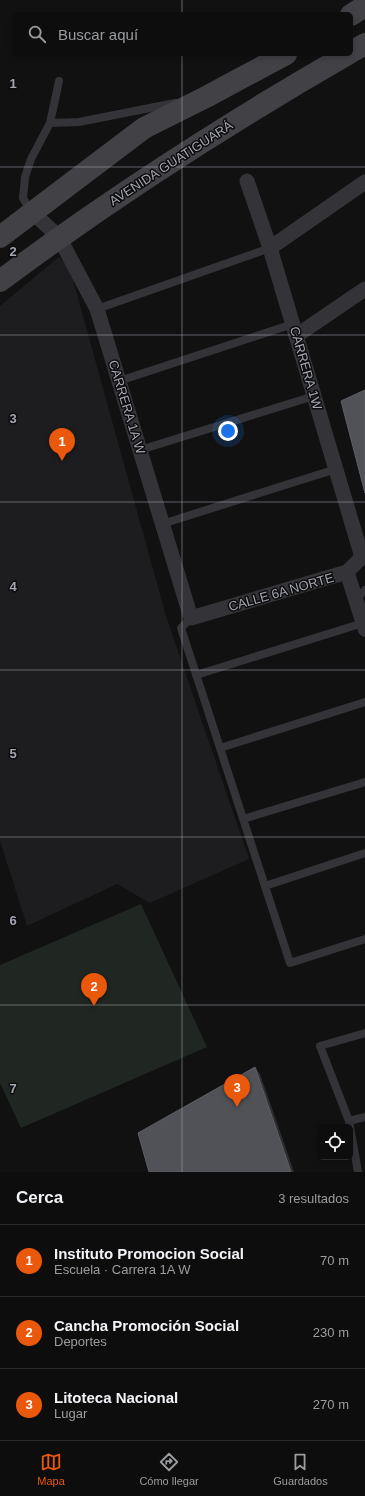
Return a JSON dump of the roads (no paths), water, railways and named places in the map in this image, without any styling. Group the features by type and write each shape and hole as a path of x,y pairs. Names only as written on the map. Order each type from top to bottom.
{"street":[{"path":"353,14 365,6"},
{"path":"353,51 365,44"},
{"path":"0,237 144,128 282,56"},
{"name":"AVENIDA GUATIGUARÁ","path":"0,281 59,237 205,139 345,56"},
{"name":"CARRERA 1W","path":"247,181 270,248 363,556"},
{"path":"270,248 365,182"},
{"name":"CARRERA 1A W","path":"32,212 59,237 96,308 191,618"},
{"path":"295,330 365,289"},
{"name":"CALLE 6A NORTE","path":"191,618 347,572 363,556"},
{"path":"347,572 360,594 364,626"}],"lane":[{"path":"32,212 23,198 25,177 31,159 50,123 59,81"},
{"path":"50,123 79,122 206,97"},
{"path":"96,308 270,248"},
{"path":"118,381 295,330"},
{"path":"140,450 314,396"},
{"path":"162,524 336,469"},
{"path":"191,618 181,628 290,963 365,939"},
{"path":"196,675 364,626"},
{"path":"220,748 365,702"},
{"path":"243,818 365,782"},
{"path":"265,886 365,853"},
{"path":"358,1172 349,1121 320,1046 365,1033"},
{"path":"349,1121 365,1117"}],"place":[{"name":"Instituto Promocion Social","path":"62,461"},
{"name":"Cancha Promoción Social","path":"94,1006"},
{"name":"Litoteca Nacional","path":"237,1107"}]}
